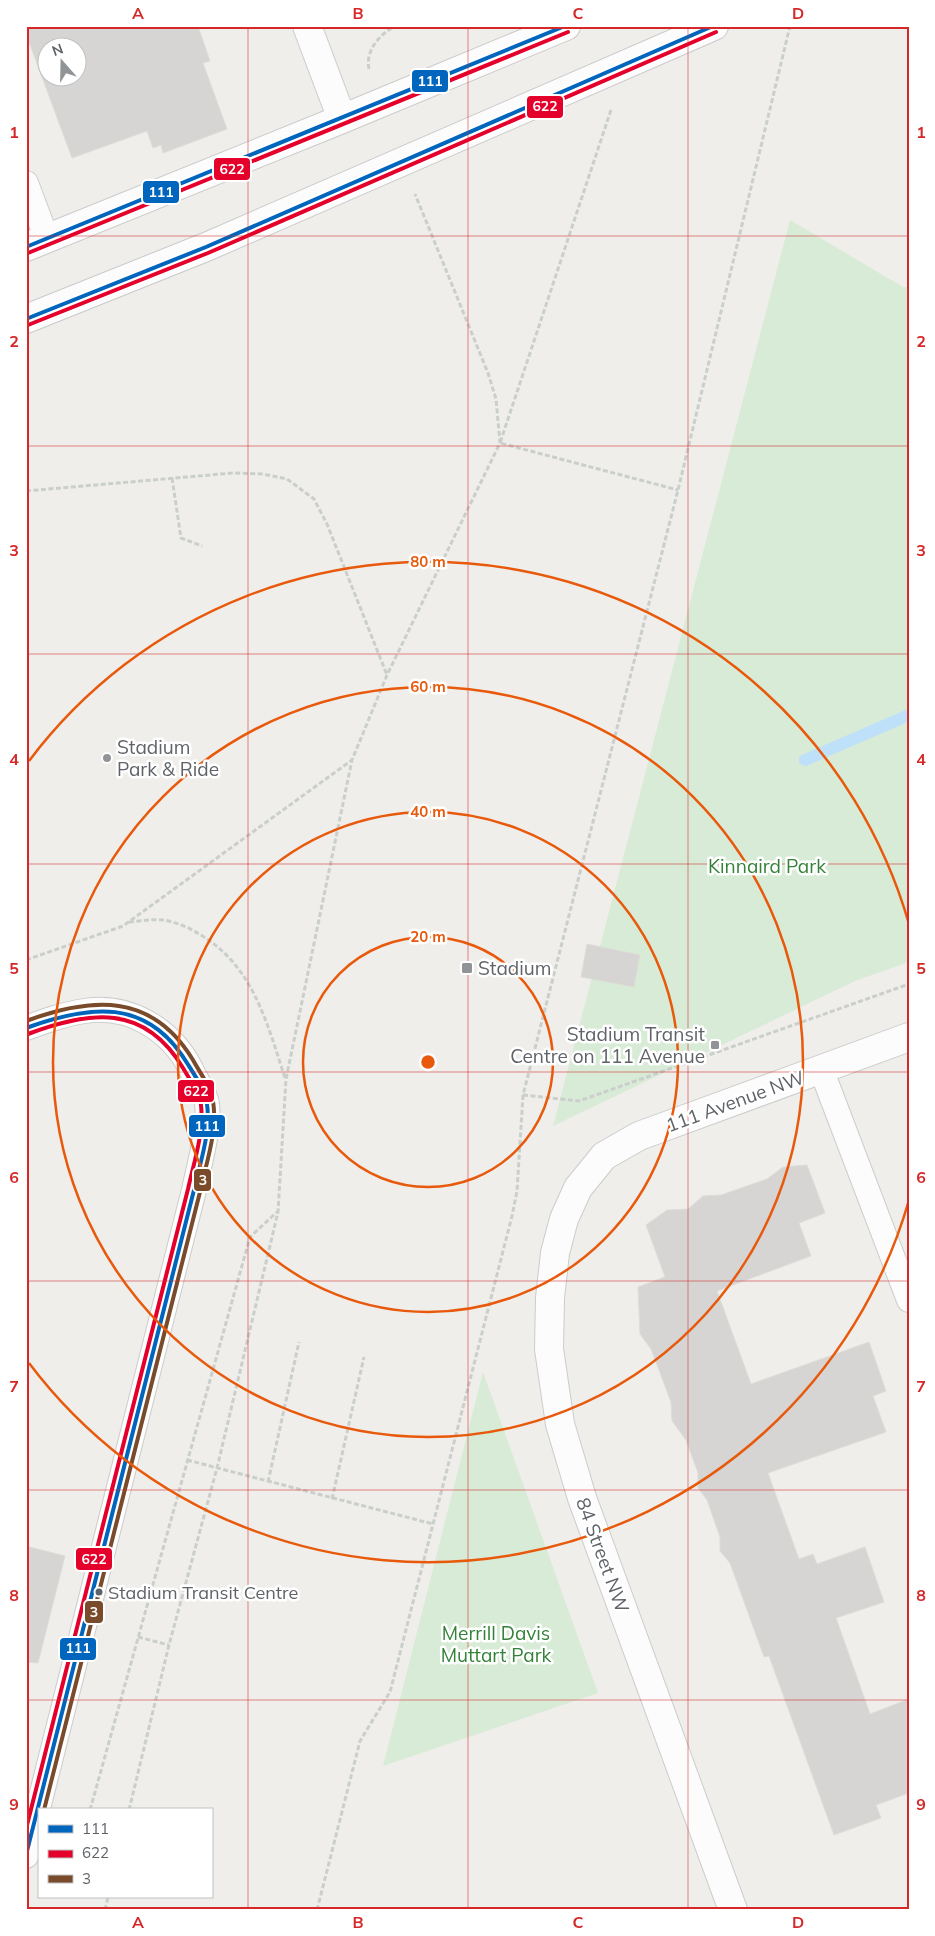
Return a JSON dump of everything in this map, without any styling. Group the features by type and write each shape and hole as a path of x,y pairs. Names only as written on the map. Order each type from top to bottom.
{"main road":[{"path":"308,26 342,119"},
{"path":"37,243 566,26"},
{"path":"26,319 206,247 714,26"},
{"name":"111 Avenue NW","path":"578,1188 604,1156 639,1136 909,1037"},
{"name":"84 Street NW","path":"578,1188 564,1219 556,1254 550,1298 549,1349 560,1424 582,1498 733,1910"}],"lane":[{"path":"26,183 37,243"},
{"path":"26,1028 58,1016 87,1010 118,1012 144,1020 172,1041 187,1063 207,1103 205,1140 194,1190 38,1808"},
{"path":"821,1069 909,1300"},
{"path":"26,1856 38,1808"}],"path":[{"path":"381,103 368,66 376,40 387,30 396,26"},
{"path":"318,1910 360,1740 390,1692 512,1216 517,1191 523,1095 678,490 790,26"},
{"path":"129,1808 169,1645 217,1468 278,1212 286,1079 352,760 387,675 427,597 500,443 612,107"},
{"path":"403,161 421,212 488,373 496,400 500,443"},
{"path":"500,443 678,490"},
{"path":"26,491 233,473 263,474 287,479 314,499 327,524 387,675"},
{"path":"172,478 181,538 202,546"},
{"path":"26,960 122,926 352,760"},
{"path":"128,922 162,920 184,925 214,943 233,961 251,988 266,1021 286,1079"},
{"path":"523,1095 579,1102 909,984"},
{"path":"91,1808 250,1237 278,1212"},
{"path":"268,1482 299,1342"},
{"path":"332,1498 364,1357"},
{"path":"187,1460 433,1524"},
{"path":"138,1637 169,1645"}],"green space":[{"name":"Kinnaird Park","path":"790,220 903,287 909,287 909,962 855,981 553,1126"},
{"name":"Merrill Davis Muttart Park","path":"483,1372 598,1693 383,1766"}],"building":[{"path":"26,26 198,26 210,61 203,63 227,129 163,153 161,145 153,148 147,131 72,158 46,88 88,88 88,38 38,38 38,66 26,34"},
{"path":"587,944 640,955 634,987 581,977"},
{"path":"807,1165 825,1213 799,1223 811,1256 717,1291 751,1384 869,1342 886,1391 873,1396 886,1432 768,1473 799,1559 813,1554 817,1564 865,1547 884,1602 836,1618 870,1714 909,1699 909,1793 876,1805 881,1818 834,1835 769,1656 764,1657 730,1563 720,1551 720,1537 707,1500 698,1488 698,1473 686,1440 672,1421 671,1402 651,1349 640,1334 638,1287 665,1277 646,1225 667,1210 688,1209 703,1196 721,1195 767,1179 783,1167"},
{"path":"26,1546 65,1556 38,1663 26,1662"}],"waterway":[{"path":"805,760 909,715"}],"transit line":[{"name":"111","path":"26,247 565,26"},
{"name":"111","path":"26,319 206,247 713,26"},
{"name":"622","path":"28,253 568,32"},
{"name":"622","path":"28,325 208,253 716,32"},
{"name":"3","path":"26,1021 74,1007 119,1006 140,1011 159,1022 177,1038 208,1085 212,1096 214,1112 211,1147 45,1808"},
{"name":"111","path":"26,1028 72,1014 94,1012 115,1012 135,1017 154,1026 171,1042 196,1077 206,1099 208,1115 202,1158 26,1855"},
{"name":"622","path":"26,1829 188,1189 198,1147 202,1116 200,1100 196,1091 168,1047 151,1032 133,1023 114,1018 73,1020 28,1034"}],"place":[{"name":"Stadium Park & Ride","path":"107,758"},
{"name":"Stadium","path":"467,968"},
{"name":"Stadium Transit Centre on 111 Avenue","path":"715,1045"},
{"name":"Stadium Transit Centre","path":"99,1592"}]}
